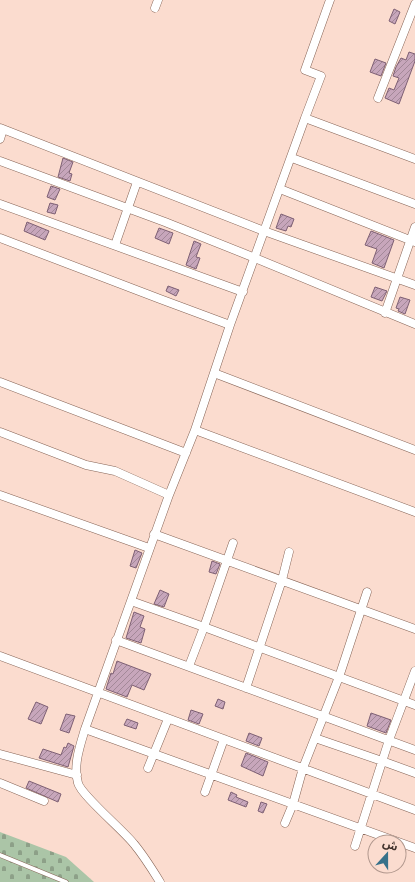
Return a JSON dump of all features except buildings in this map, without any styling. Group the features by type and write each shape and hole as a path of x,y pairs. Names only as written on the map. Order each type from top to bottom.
{"street":[{"path":"160,882 134,843 94,804 78,784 76,765 85,729 116,640 154,534 186,453 230,325 292,158 320,76 306,70 330,0"},
{"path":"378,98 415,4"},
{"path":"306,118 415,159"},
{"path":"0,139 2,128 264,231 415,285"},
{"path":"292,158 415,204"},
{"path":"0,161 255,258 415,324"},
{"path":"115,245 137,182"},
{"path":"280,189 412,241"},
{"path":"0,204 243,292"},
{"path":"386,313 397,278 412,241 415,227"},
{"path":"0,238 230,325"},
{"path":"214,374 415,450"},
{"path":"0,382 186,453"},
{"path":"194,430 415,512"},
{"path":"0,432 86,465 115,471 169,495"},
{"path":"0,495 149,548"},
{"path":"154,534 415,629"},
{"path":"189,666 233,543"},
{"path":"246,688 282,580 289,552"},
{"path":"285,823 293,804 303,768 324,716 367,592"},
{"path":"130,601 260,647 415,705"},
{"path":"116,640 415,750"},
{"path":"0,656 415,810"},
{"path":"355,846 389,740 415,671"},
{"path":"148,768 168,719"},
{"path":"85,729 415,848"},
{"path":"315,738 415,773"},
{"path":"205,792 224,739"},
{"path":"0,754 77,775"},
{"path":"0,783 44,801"}],"lane":[{"path":"0,855 66,882"}],"green space":[{"path":"0,832 66,857 94,882 0,882"}]}
